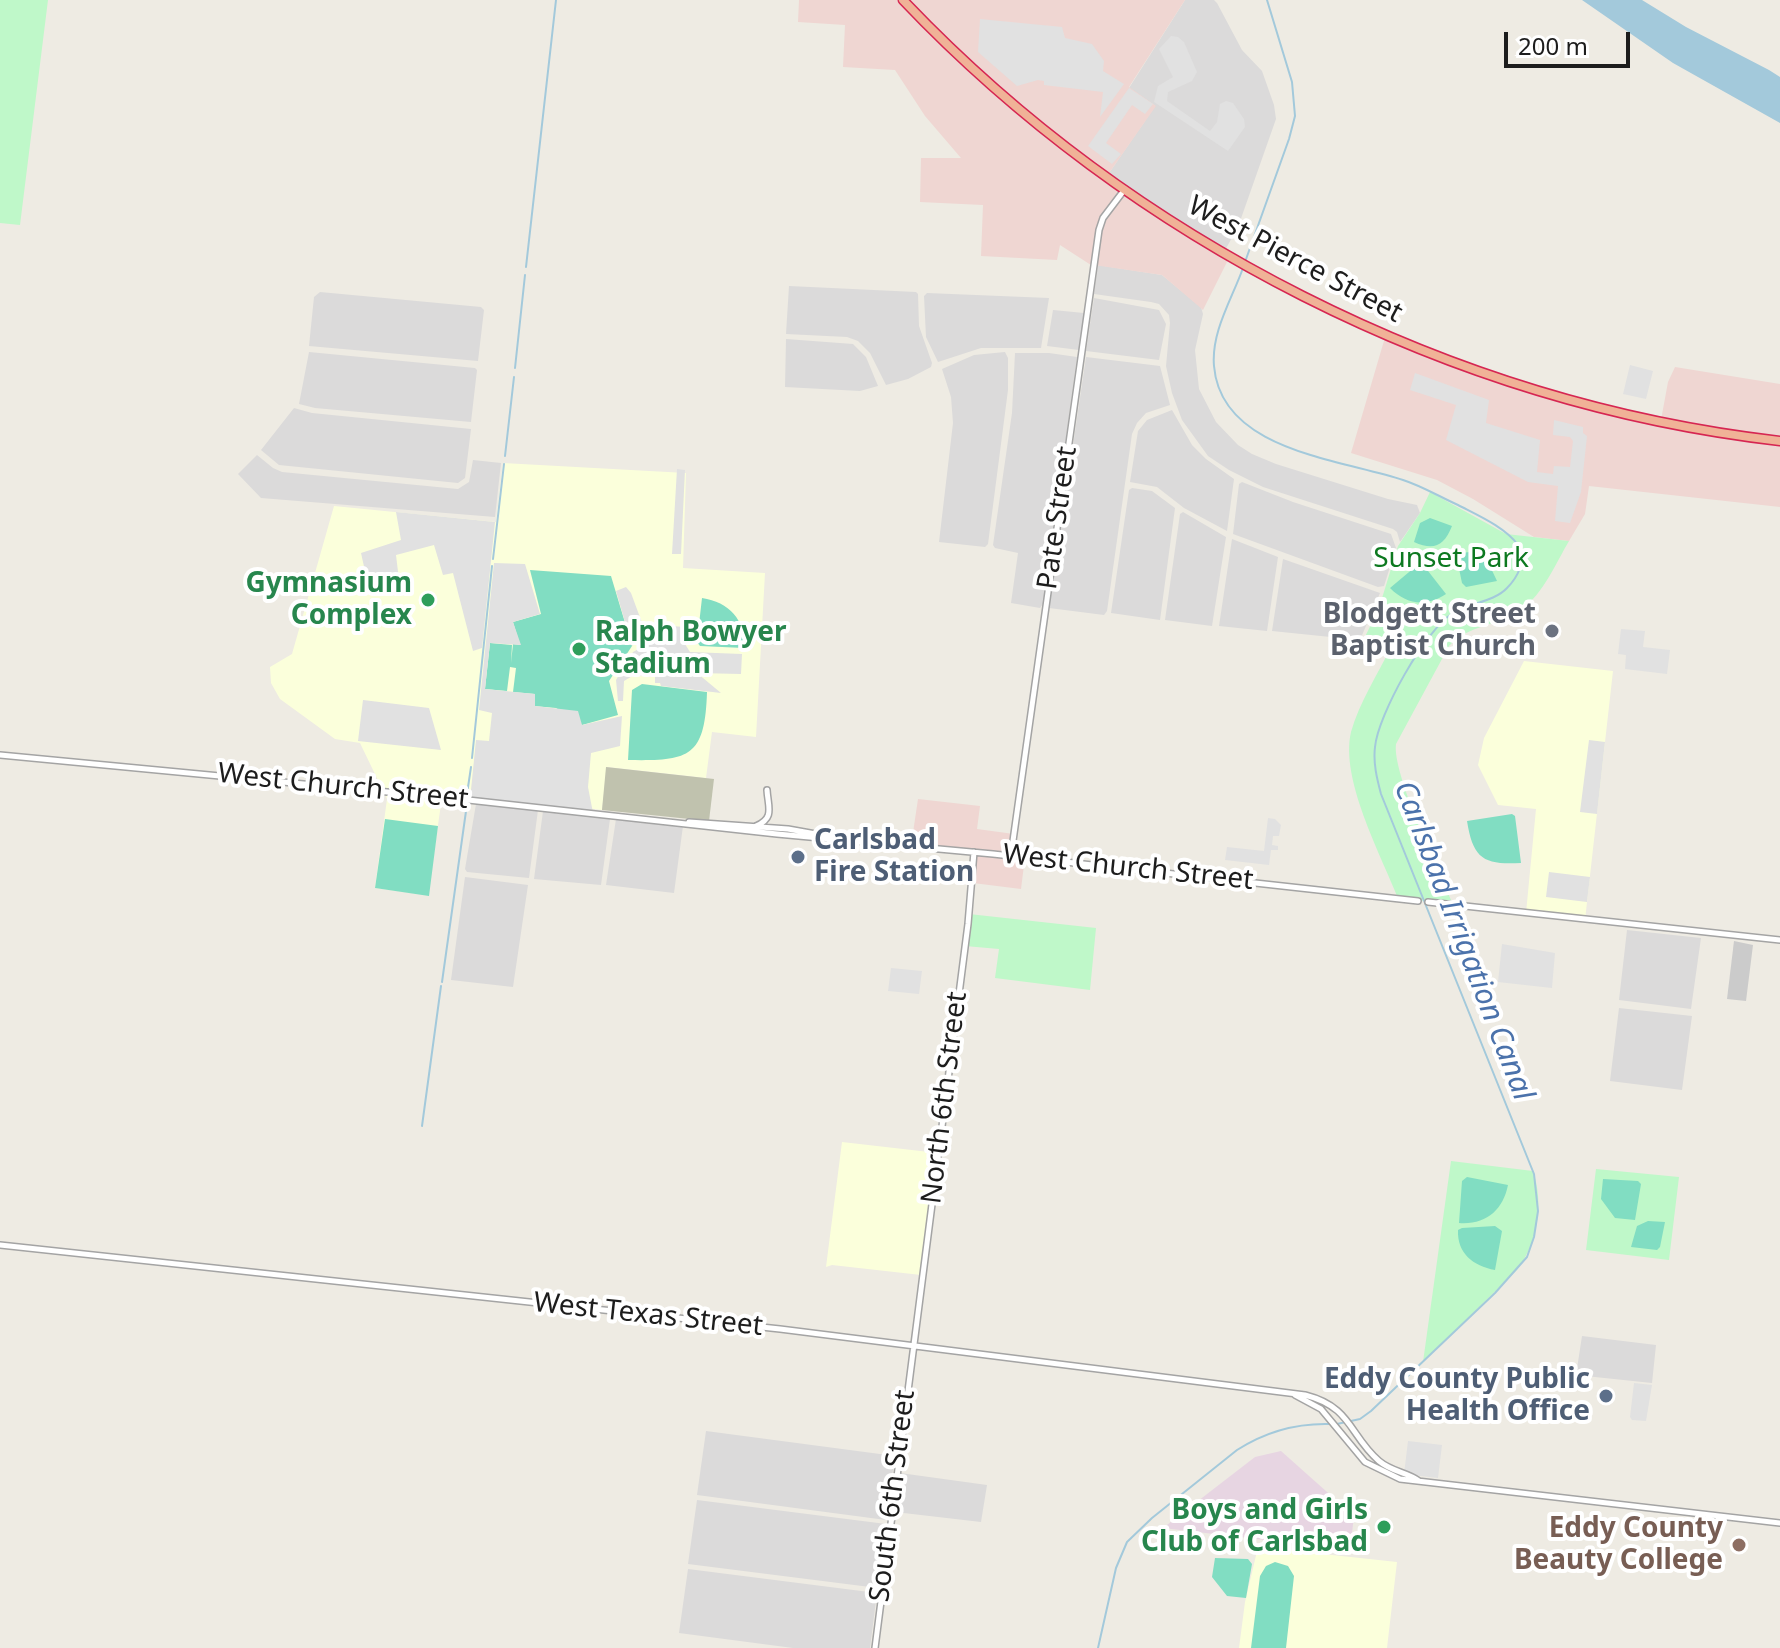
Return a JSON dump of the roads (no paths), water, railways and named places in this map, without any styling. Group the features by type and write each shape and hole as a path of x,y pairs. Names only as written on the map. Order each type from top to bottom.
{"highway":[{"name":"West Pierce Street","path":"903,0 944,42 1053,137 1125,189 1237,260 1303,296 1386,334 1534,389 1664,422 1780,441"}],"street":[{"name":"Pate Street","path":"1011,855 1099,230 1103,218 1125,189"},
{"name":"West Church Street","path":"0,755 389,791 818,839 838,838"},
{"path":"754,826 766,821 769,815 767,790"},
{"name":"West Church Street","path":"686,823 694,821 811,832 838,838 1418,901"},
{"name":"North 6th Street","path":"912,1344 969,914 974,852"},
{"path":"1428,902 1780,940"},
{"name":"West Texas Street","path":"0,1245 912,1344 1320,1399 1342,1414 1381,1463 1419,1481"},
{"name":"South 6th Street","path":"875,1648 912,1344"},
{"name":"West Texas Street","path":"1295,1395 1318,1407 1352,1448 1372,1466 1400,1479 1419,1481"},
{"path":"1419,1481 1780,1523"}],"water":[{"path":"1582,0 1642,0 1686,27 1769,70 1780,77 1780,123 1673,63"}],"waterway":[{"path":"526,267 556,0"},
{"name":"Carlsbad Irrigation Canal","path":"1245,262 1295,116 1292,82 1267,0"},
{"name":"Carlsbad Irrigation Canal","path":"1243,268 1219,328 1214,353 1214,366 1222,394 1238,417 1260,434 1288,447 1424,488 1506,533 1518,545 1522,556 1518,574 1502,593 1453,613 1429,637 1405,674 1385,715 1378,733 1375,759 1381,794 1534,1174 1538,1211 1534,1237 1527,1257 1495,1293 1371,1411 1360,1419 1337,1424"},
{"path":"515,368 525,275"},
{"path":"505,456 514,377"},
{"path":"493,559 504,464"},
{"path":"472,758 492,566"},
{"path":"467,794 471,767"},
{"path":"442,982 467,804"},
{"path":"422,1126 441,986"},
{"name":"Carlsbad Irrigation Canal","path":"1098,1648 1116,1568 1127,1542 1237,1450 1293,1427 1330,1424"}],"place":[{"name":"Gymnasium Complex","path":"428,600"},
{"name":"Blodgett Street Baptist Church","path":"1552,631"},
{"name":"Ralph Bowyer Stadium","path":"579,649"},
{"name":"Carlsbad Fire Station","path":"798,857"},
{"name":"Eddy County Public Health Office","path":"1606,1396"},
{"name":"Boys and Girls Club of Carlsbad","path":"1384,1527"},
{"name":"Eddy County Beauty College","path":"1739,1545"}],"park label":[{"name":"Sunset Park","path":"1451,559"}]}
